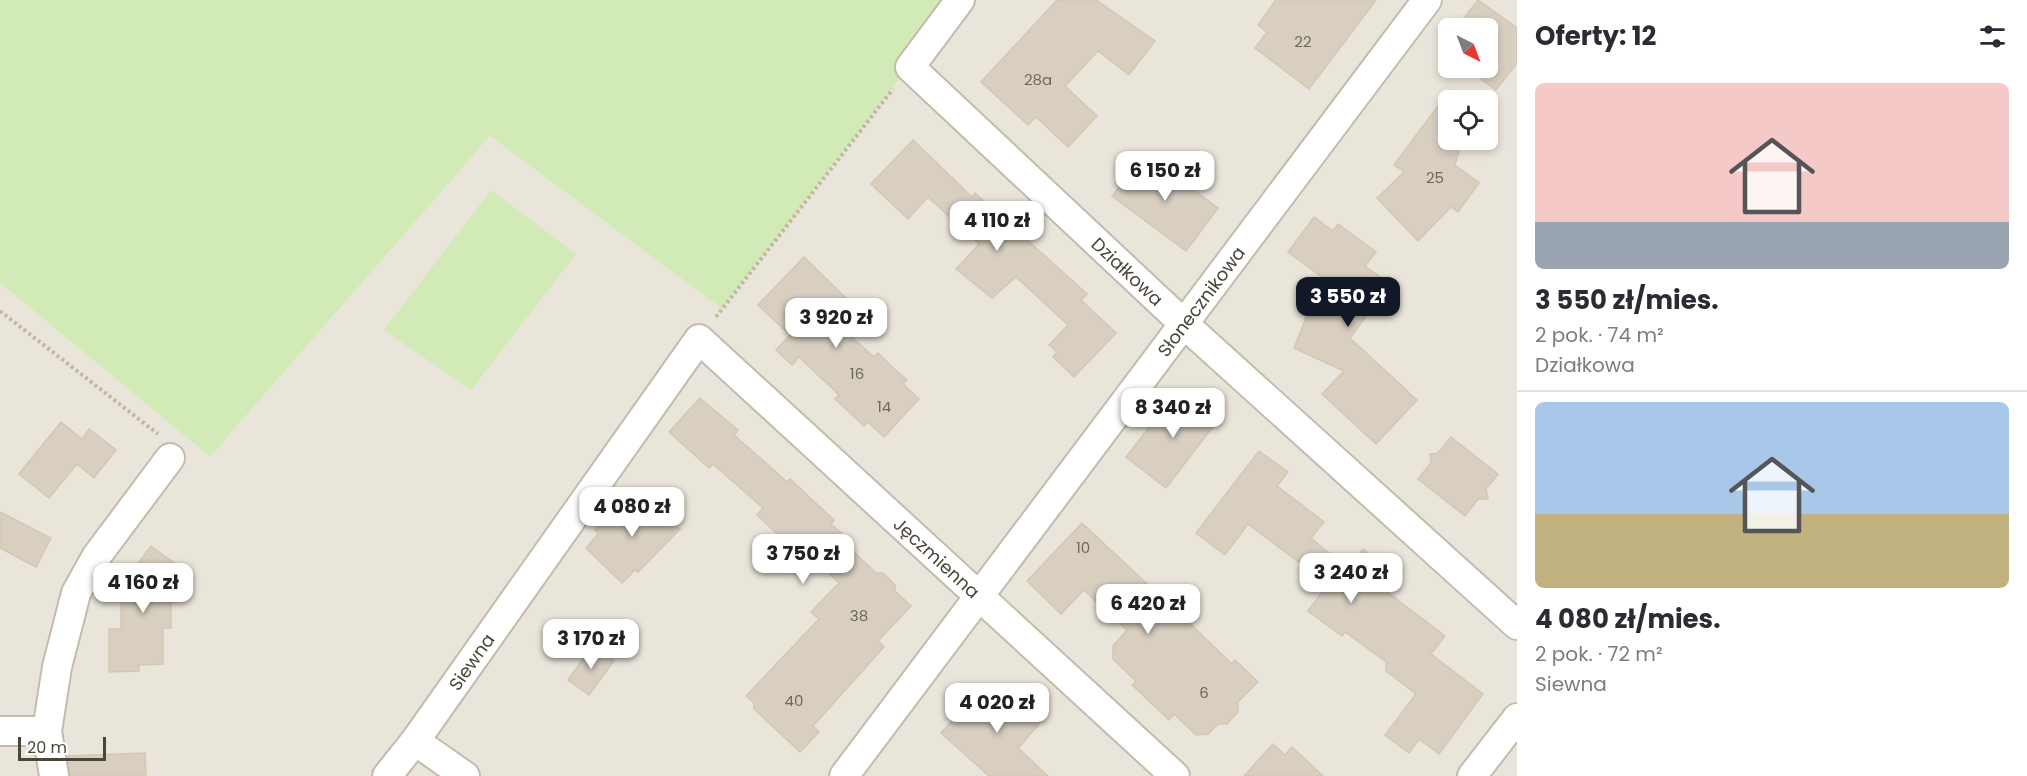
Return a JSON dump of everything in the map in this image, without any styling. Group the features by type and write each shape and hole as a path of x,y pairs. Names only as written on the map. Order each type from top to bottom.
{"street":[{"path":"910,67 960,0"},
{"name":"Słonecznikowa","path":"844,776 1427,0"},
{"name":"Działkowa","path":"910,67 1184,324 1517,624"},
{"name":"Jęczmienna","path":"699,339 1175,776"},
{"name":"Siewna","path":"387,776 415,741 699,339"},
{"path":"54,776 47,731 57,667 76,593 96,557 170,458"},
{"path":"1472,776 1517,718"},
{"path":"0,731 47,731"},
{"path":"415,741 465,776"}],"path":[{"path":"699,339 910,67"},
{"path":"0,311 161,436 170,458"}],"shaded area":[{"path":"960,0 1517,0 1517,776 0,776 0,283 210,457 490,136 722,309"}],"green space":[{"path":"0,0 960,0 722,309 490,136 210,457 0,283"},
{"path":"491,190 576,254 471,390 384,330"}],"building":[{"path":"1057,0 1096,0 1155,41 1129,75 1098,51 1065,86 1097,116 1068,147 1036,117 1028,125 981,82"},
{"path":"1276,0 1376,0 1309,89 1255,48 1267,32 1258,25"},
{"path":"1478,0 1517,28 1517,63 1496,90 1480,78 1498,78 1498,18 1464,18"},
{"path":"1438,106 1438,150 1459,150 1455,165 1479,183 1458,212 1451,207 1418,241 1377,198 1404,172 1394,165"},
{"path":"913,140 972,197 975,193 1087,294 1081,300 1116,333 1074,377 1053,357 1057,352 1049,345 1068,325 1016,277 992,298 956,269 979,244 928,197 908,219 871,184"},
{"path":"1145,154 1218,208 1186,251 1112,196"},
{"path":"1314,217 1333,231 1338,224 1376,252 1365,266 1390,284 1350,338 1417,400 1376,444 1322,394 1344,371 1294,348 1322,277 1288,252"},
{"path":"804,257 851,303 834,321 874,357 878,353 907,380 903,384 919,399 884,437 868,422 864,426 835,399 839,395 799,357 792,365 776,350 790,335 758,305"},
{"path":"1194,393 1222,415 1166,488 1126,457 1166,405 1178,414"},
{"path":"700,398 738,430 734,435 787,482 790,479 834,520 831,524 844,535 840,539 876,573 883,573 895,585 895,591 911,606 878,641 884,647 813,726 819,732 800,752 754,709 754,703 746,696 819,619 811,612 839,583 807,552 802,557 757,515 763,508 713,464 709,468 669,432"},
{"path":"61,422 82,439 89,429 116,450 94,478 77,464 49,498 19,474"},
{"path":"1451,437 1498,474 1486,489 1488,499 1478,499 1465,516 1418,479 1431,463 1430,454 1438,453"},
{"path":"1259,451 1288,472 1277,486 1324,522 1311,538 1348,569 1363,549 1386,567 1374,582 1445,636 1431,654 1483,694 1439,754 1419,739 1409,753 1385,735 1416,694 1386,671 1386,662 1345,632 1342,636 1308,611 1328,584 1248,524 1225,555 1196,533"},
{"path":"642,493 680,529 638,572 635,570 622,583 586,548 598,534 595,530 611,514 614,518"},
{"path":"0,512 51,538 36,567 0,548"},
{"path":"1082,523 1160,596 1163,593 1186,615 1184,618 1232,664 1235,660 1258,682 1238,702 1238,712 1227,724 1218,724 1208,734 1196,735 1174,714 1169,720 1132,685 1136,681 1113,659 1113,646 1127,630 1084,590 1061,614 1027,581"},
{"path":"151,546 181,568 171,582 171,628 163,628 163,664 139,665 139,671 109,672 109,629 121,629 121,586"},
{"path":"593,645 614,661 589,695 568,680"},
{"path":"985,685 1015,713 1030,696 1049,713 1018,748 1048,776 989,776 941,733"},
{"path":"1273,744 1285,755 1292,747 1323,776 1244,776"},
{"path":"145,753 146,776 70,776 68,756"}]}
